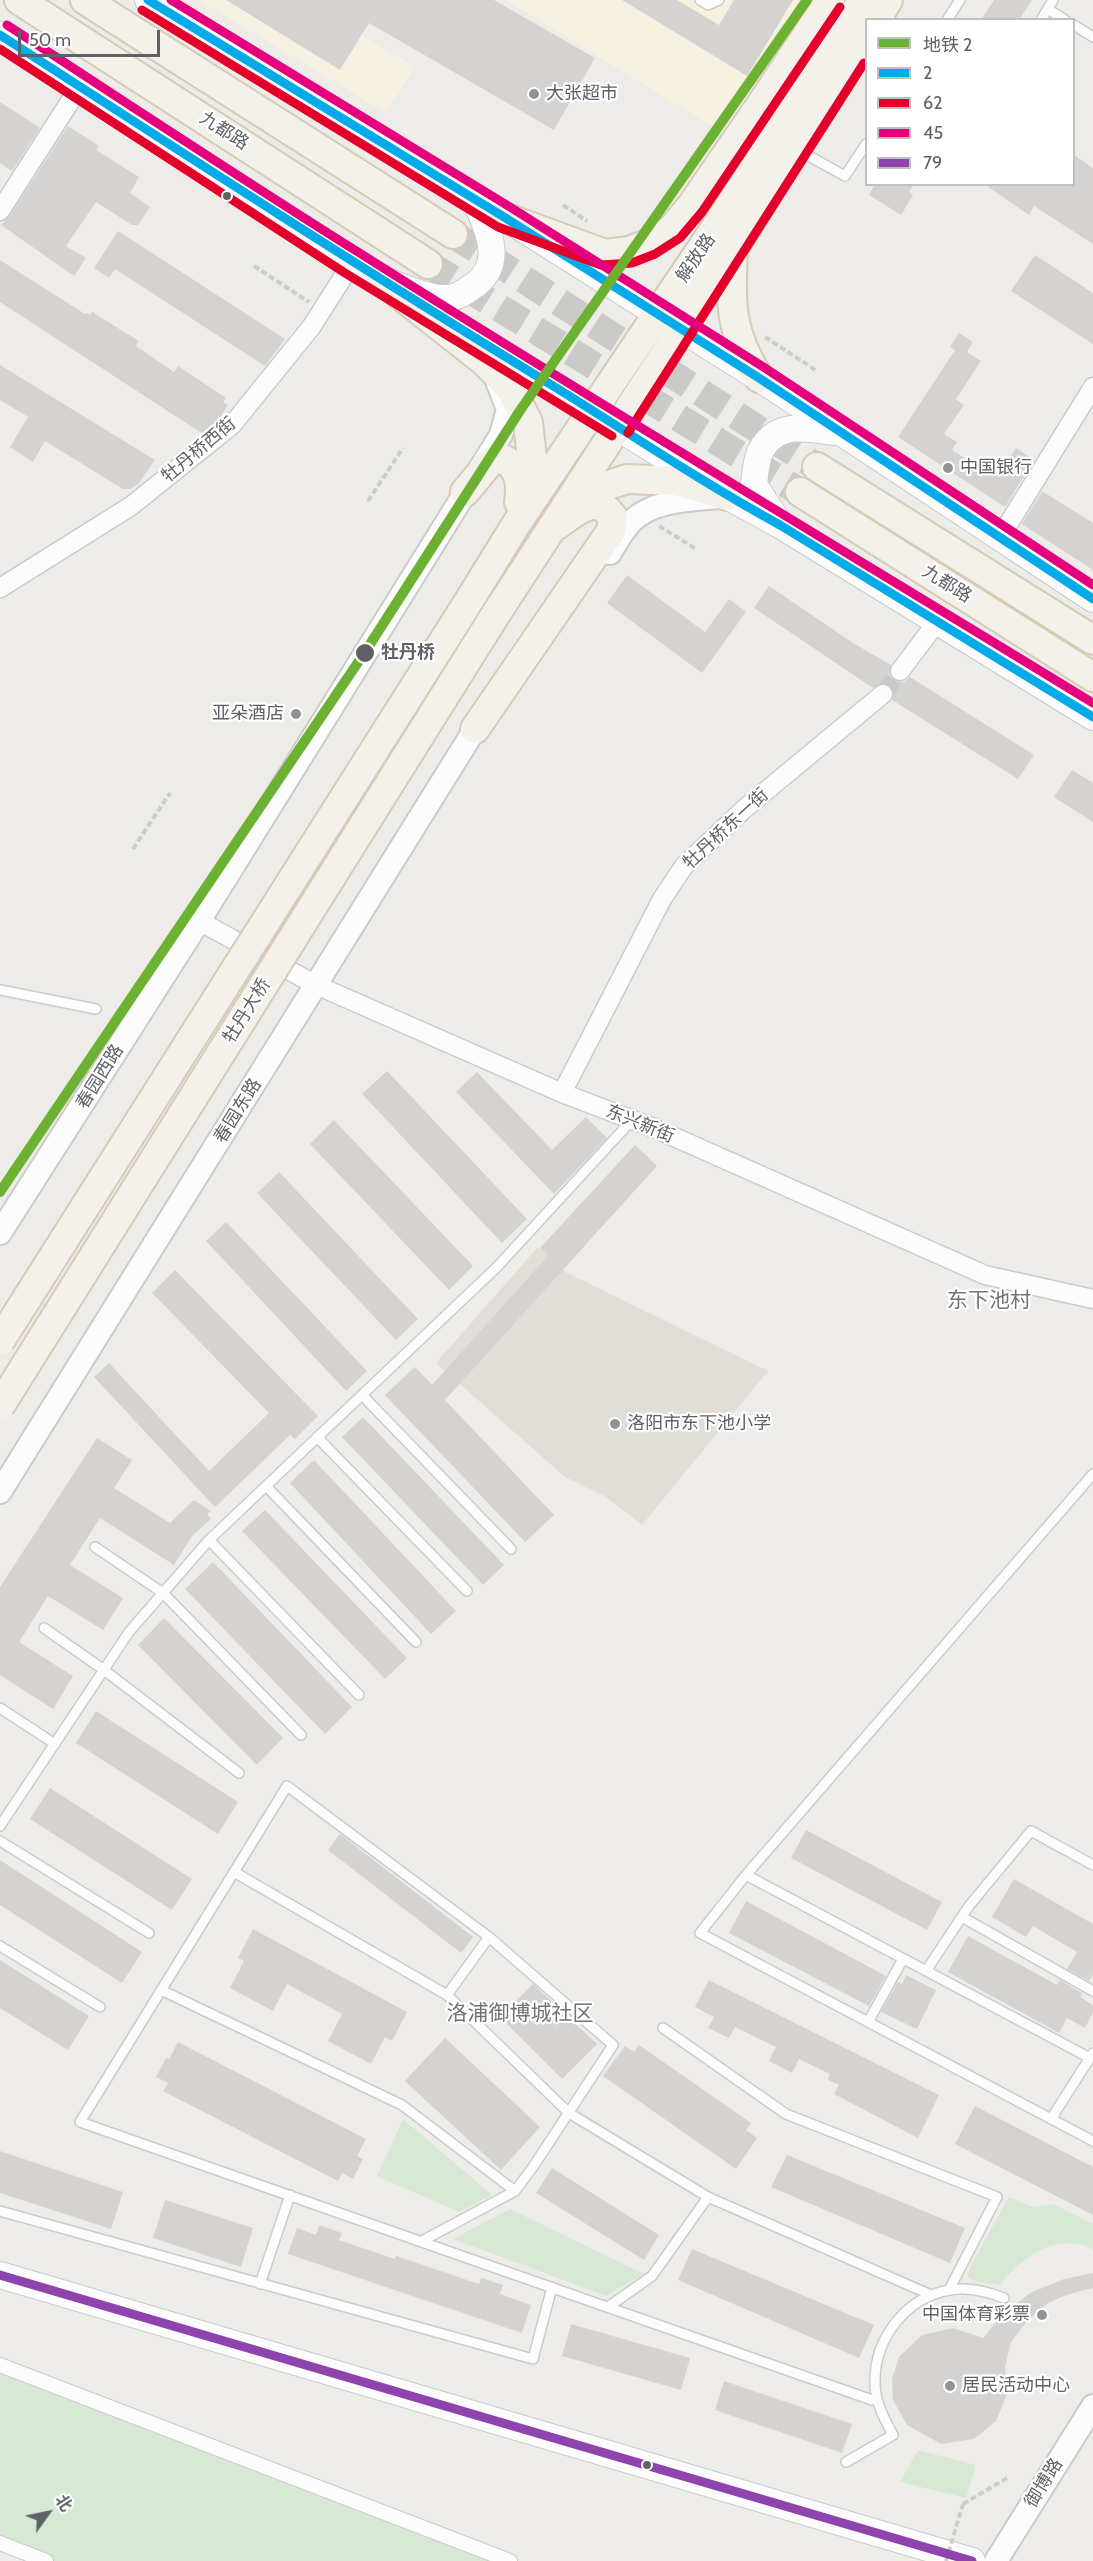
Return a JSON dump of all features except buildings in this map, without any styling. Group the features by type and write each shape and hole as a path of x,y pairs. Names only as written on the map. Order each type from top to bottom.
{"main road":[{"name":"九都路","path":"19,0 428,264"},
{"name":"九都路","path":"85,0 453,234"},
{"path":"148,0 670,321 1093,599"},
{"path":"504,217 605,254 640,247 672,229 705,186 830,0"},
{"name":"解放路","path":"494,617 618,426 670,321 863,0"},
{"path":"877,18 888,0"},
{"path":"0,35 352,263 594,411 727,496 780,525 1093,717"},
{"name":"解放路","path":"467,604 517,523 594,411 733,249 865,39"},
{"path":"380,279 443,298 458,296 478,283 488,271 492,251 490,235 475,200"},
{"path":"733,249 731,293 733,318 746,358 759,378"},
{"path":"380,279 485,362 511,389 528,422 533,467 517,523"},
{"path":"780,525 753,485 760,452 777,433 797,426 842,433"},
{"path":"465,492 490,462 501,458 511,463 517,472 521,490 517,523"},
{"name":"九都路","path":"817,467 1093,640"},
{"path":"552,527 591,491 627,479 676,481 727,496"},
{"name":"九都路","path":"800,492 1093,677"},
{"path":"475,729 611,531 613,517 606,508 598,504 586,506 552,527"},
{"name":"牡丹大桥","path":"0,1341 467,604"},
{"name":"牡丹大桥","path":"0,1406 494,617"},
{"path":"0,2275 972,2561"}],"street":[{"path":"0,211 80,86"},
{"name":"牡丹桥西街","path":"0,588 131,506 232,425 312,326 352,263"},
{"name":"春园西路","path":"0,1233 199,921 501,435 508,409 504,395 485,362"},
{"path":"999,538 1093,387"},
{"name":"春园东路","path":"0,1492 475,729 564,622 631,522 649,508 688,500 727,496"},
{"path":"900,671 937,622"},
{"name":"牡丹桥东一街","path":"562,1094 662,899 684,866 744,809 883,694"},
{"name":"东兴新街","path":"199,921 316,985 562,1094 632,1120 985,1275 1093,1299"},
{"path":"0,2365 510,2561"},
{"name":"御博路","path":"996,2561 1093,2406"},
{"path":"0,2543 46,2561"}],"lane":[{"path":"700,0 708,5 719,0"},
{"path":"949,18 960,0"},
{"path":"1042,18 1051,4 1063,18"},
{"path":"1075,26 1093,37"},
{"path":"796,149 845,176 865,147"},
{"path":"0,990 96,1009"},
{"path":"0,1826 129,1632 209,1540 497,1267 632,1120"},
{"path":"362,1395 511,1549"},
{"path":"317,1437 467,1591"},
{"path":"1093,1474 746,1875 700,1933 1093,2141"},
{"path":"266,1486 416,1642"},
{"path":"209,1540 359,1695"},
{"path":"95,1547 163,1593 301,1736"},
{"path":"44,1628 104,1670 239,1773"},
{"path":"0,1708 55,1743"},
{"path":"422,2241 515,2191 613,2045 489,1937 287,1786 80,2122 872,2400"},
{"path":"926,1971 962,1917 1031,1831 1093,1865"},
{"path":"0,1841 149,1933"},
{"path":"234,1872 447,1995 568,2114 708,2197 931,2295"},
{"path":"746,1875 1091,2056 1051,2119"},
{"path":"962,1917 1093,1991"},
{"path":"447,1995 489,1937"},
{"path":"0,1946 100,2007"},
{"path":"868,2022 903,1959"},
{"path":"161,1990 402,2105 515,2191"},
{"path":"663,2028 786,2114 997,2197 949,2290"},
{"path":"260,2284 290,2195"},
{"path":"608,2307 652,2276 708,2197"},
{"path":"0,2211 533,2359 552,2287"},
{"path":"846,2462 893,2435 880,2410 875,2383 878,2356 889,2330 907,2310 931,2295 949,2290 987,2291 1004,2298"}],"path":[{"path":"254,266 309,302"},
{"path":"762,335 817,371"},
{"path":"368,501 403,448"},
{"path":"650,520 696,549"},
{"path":"134,849 170,793"},
{"path":"946,2561 963,2504 1006,2478"}],"shaded area":[{"path":"199,0 303,0 415,67 386,113"},
{"path":"506,0 816,0 730,137"},
{"name":"洛阳市东下池小学","path":"538,1247 567,1273 768,1371 642,1525 606,1497 565,1477 436,1363"}],"green space":[{"path":"403,2119 492,2195 459,2212 377,2176"},
{"path":"1009,2197 1033,2207 1053,2204 1093,2224 1093,2249 1079,2244 1053,2245 1030,2256 1000,2285 968,2278 969,2269"},
{"path":"510,2209 644,2274 606,2296 453,2239"},
{"path":"0,2365 510,2561 46,2561 0,2543"},
{"path":"918,2450 976,2465 966,2498 900,2482"}],"tunnel":[{"path":"453,234 817,467"},
{"path":"428,264 800,492"},
{"path":"883,694 900,671"}],"metro line":[{"name":"2","path":"0,1192 365,652 521,409 807,0"}],"transit line":[{"name":"2","path":"148,0 504,217 759,378 1093,599"},
{"name":"45","path":"171,0 510,207 765,368 1093,585"},
{"name":"62","path":"142,10 498,227 601,265 632,263 655,254 680,238 702,212 840,7"},
{"name":"45","path":"7,25 449,309 1093,703"},
{"name":"2","path":"0,35 210,171 670,460 1093,717"},
{"name":"62","path":"0,49 345,273 612,436"},
{"name":"62","path":"628,433 864,63"},
{"name":"79","path":"0,2275 972,2561"}],"place":[{"name":"大张超市","path":"534,94"},
{"name":"中国银行","path":"948,468"},
{"name":"牡丹桥","path":"365,653"},
{"name":"亚朵酒店","path":"296,714"},
{"name":"洛阳市东下池小学","path":"615,1424"},
{"name":"中国体育彩票","path":"1042,2315"},
{"name":"居民活动中心","path":"950,2386"}],"district":[{"name":"东下池村","path":"989,1301"},
{"name":"洛浦御博城社区","path":"520,2014"}]}
